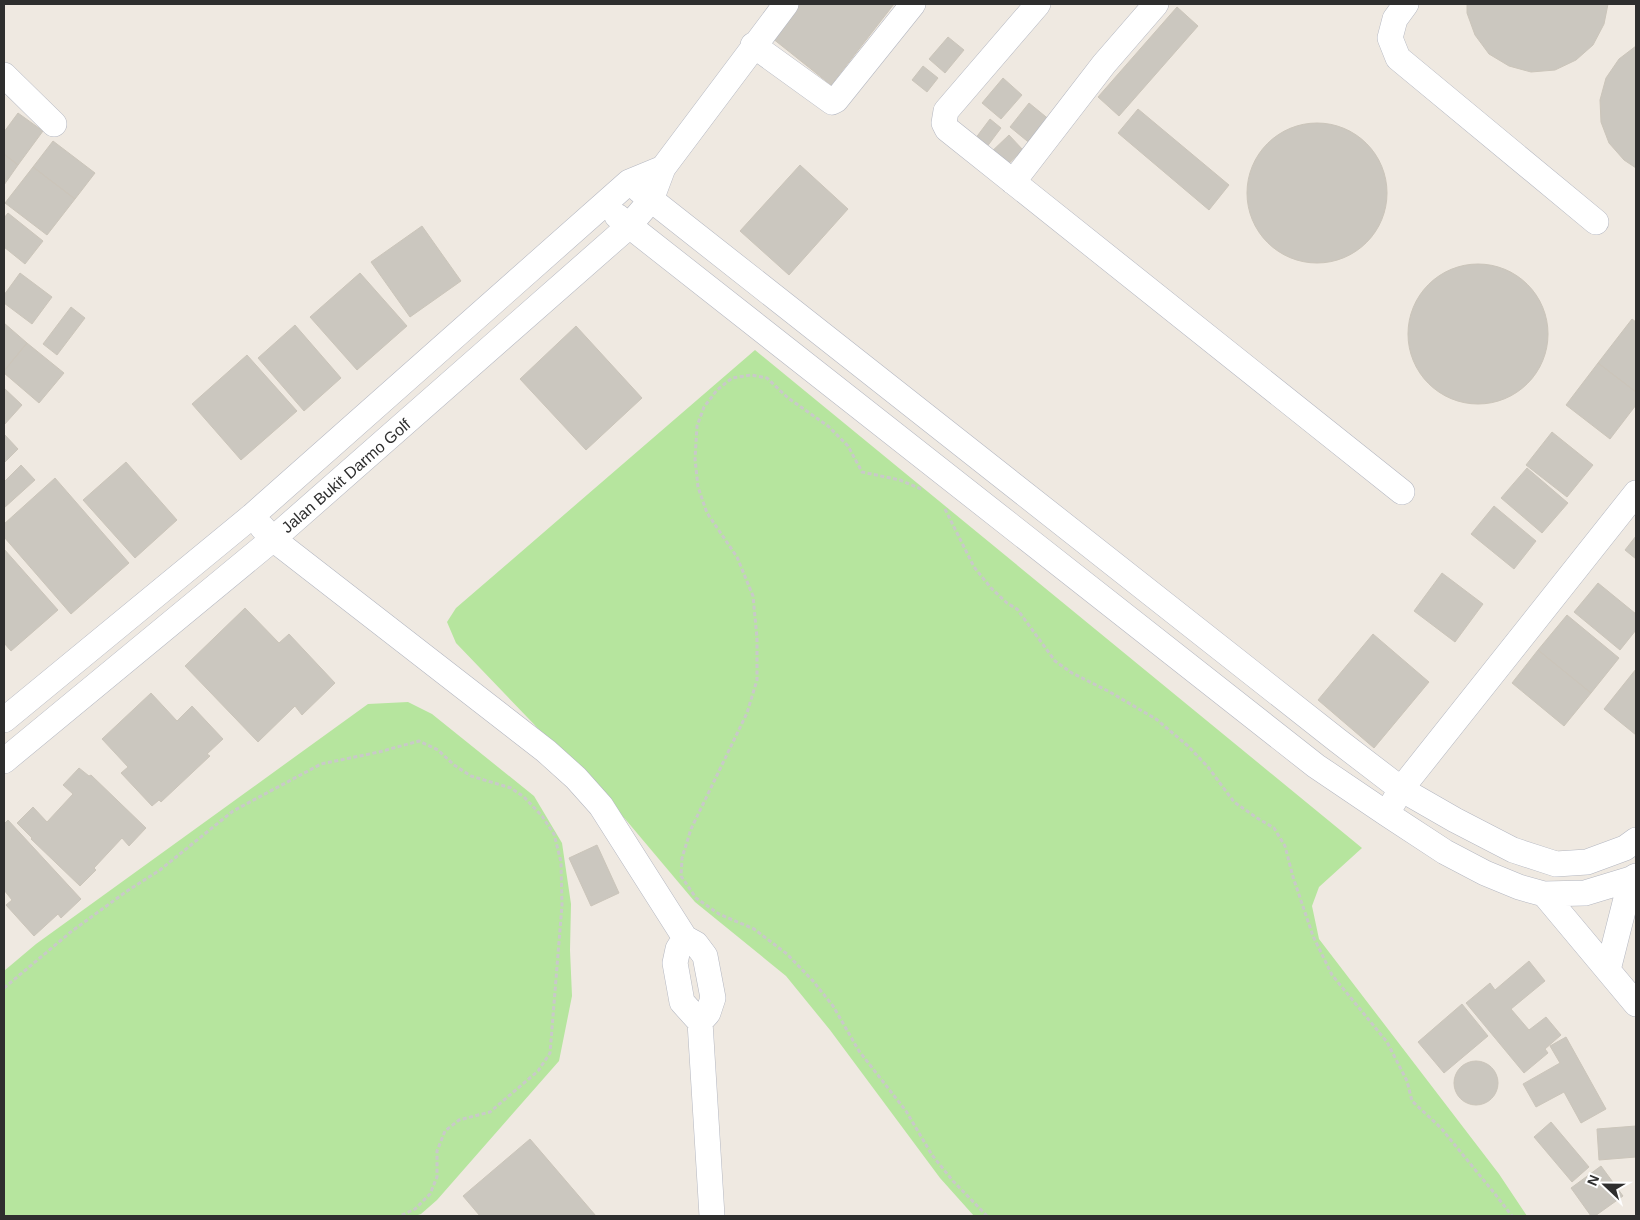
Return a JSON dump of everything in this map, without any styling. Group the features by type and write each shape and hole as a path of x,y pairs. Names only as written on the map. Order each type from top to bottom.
{"street":[{"name":"Jalan Bukit Darmo Golf","path":"4,761 274,540 628,227 651,200 663,168 786,4"},
{"path":"753,46 832,102 836,100 913,4"},
{"path":"1038,4 946,111 944,123 947,129 1402,492"},
{"path":"1013,182 1104,64 1156,4"},
{"path":"1406,4 1395,20 1390,38 1398,58 1596,222"},
{"path":"4,75 54,124"},
{"name":"Jalan Bukit Darmo Golf","path":"4,720 252,516 629,182 663,168"},
{"path":"629,182 1401,789 1513,850 1556,864 1587,862 1625,848 1636,840"},
{"path":"604,205 628,227 1316,766 1445,852 1485,873 1519,887 1544,894 1585,893 1634,877"},
{"path":"1387,814 1401,789 1636,493"},
{"path":"252,516 274,540 546,752 576,778 601,806 685,938 696,944 705,956 713,998 708,1012 700,1022 712,1216"},
{"path":"1608,970 1634,877"},
{"path":"1544,894 1636,1004"}],"path":[{"path":"922,490 900,480 862,472 848,446 828,426 788,398 767,378 751,375 732,378 717,390 704,407 697,426 695,459 698,487 707,513 737,557 753,596 757,638 757,680 747,713 691,829 682,858 681,876 696,898 719,914 754,928 787,954 813,981 833,1006 859,1051 906,1111 932,1155 953,1181 987,1216"},
{"path":"941,505 947,510 974,567 991,588 1016,609 1056,661 1072,673 1108,691 1156,719 1188,746 1234,802 1274,828 1285,846 1293,877 1313,936 1332,975 1387,1042 1407,1081 1412,1101 1441,1128 1512,1216"},
{"path":"4,988 72,931 126,891 160,870 233,811 321,764 379,752 419,741 438,750 454,765 471,776 511,788 524,797 554,834 561,862 562,905 550,1053 538,1071 490,1112 458,1120 445,1131 437,1151 437,1177 430,1194 415,1209 400,1216"}],"green space":[{"path":"755,350 1362,848 1319,887 1312,906 1319,939 1499,1174 1527,1216 974,1216 940,1178 830,1030 786,976 695,902 626,820 456,643 447,622 456,608"},
{"path":"408,702 432,714 534,796 562,843 571,904 572,996 559,1061 437,1200 421,1214 415,1216 4,1216 4,971 36,944 368,704"}],"building":[{"path":"799,4 894,4 831,85 772,38"},
{"path":"1467,4 1608,4 1604,24 1593,45 1576,60 1555,70 1531,72 1509,66 1489,54 1475,35 1467,13"},
{"path":"1177,7 1198,26 1119,116 1098,97"},
{"path":"948,37 964,50 945,73 929,59"},
{"path":"1636,46 1636,168 1624,160 1609,143 1601,122 1600,100 1606,78 1619,59"},
{"path":"923,66 938,78 927,92 912,80"},
{"path":"1003,78 1022,95 1001,119 982,103"},
{"path":"1029,103 1051,121 1032,145 1010,127"},
{"path":"1138,109 1229,185 1209,210 1118,133"},
{"path":"18,113 43,131 18,165 4,154 4,132"},
{"path":"990,119 1001,128 983,152 972,143"},
{"path":"1317,123 1331,124 1344,128 1367,143 1382,166 1386,179 1386,207 1382,220 1367,243 1344,258 1331,262 1317,263 1303,262 1290,258 1267,243 1252,220 1248,207 1247,193 1248,179 1252,166 1267,143 1290,128 1303,124"},
{"path":"1009,135 1023,150 1002,170 988,155"},
{"path":"53,141 95,173 75,199 33,167"},
{"path":"4,154 18,165 4,185"},
{"path":"800,165 848,209 789,275 740,231"},
{"path":"33,167 75,199 47,235 5,203"},
{"path":"8,213 43,241 25,264 4,247 4,218"},
{"path":"422,226 461,281 410,317 371,262"},
{"path":"1478,264 1492,265 1505,269 1528,284 1543,307 1547,320 1547,348 1543,361 1528,384 1505,399 1492,403 1478,404 1464,403 1451,399 1428,384 1413,361 1409,348 1408,334 1409,320 1413,307 1428,284 1451,269 1464,265"},
{"path":"20,273 52,297 32,324 4,303 4,295"},
{"path":"360,273 407,326 357,370 310,317"},
{"path":"71,307 85,318 57,355 43,344"},
{"path":"1632,319 1636,322 1636,392 1598,363"},
{"path":"4,323 27,343 4,371"},
{"path":"295,325 341,378 304,411 258,358"},
{"path":"576,326 642,398 586,450 520,379"},
{"path":"27,343 64,373 39,403 4,373"},
{"path":"247,355 297,411 241,460 192,404"},
{"path":"1598,363 1636,392 1636,405 1610,439 1566,405"},
{"path":"4,388 22,405 4,425"},
{"path":"1552,432 1593,465 1567,497 1526,465"},
{"path":"4,434 18,449 4,463"},
{"path":"126,462 177,520 135,558 83,500"},
{"path":"21,465 35,480 4,508 4,482"},
{"path":"1527,468 1568,503 1542,533 1501,498"},
{"path":"55,478 129,563 71,614 4,537 4,524"},
{"path":"1494,506 1536,541 1514,569 1471,534"},
{"path":"1636,536 1636,559 1625,550"},
{"path":"4,549 58,610 11,651 4,643"},
{"path":"1442,573 1483,604 1455,642 1414,611"},
{"path":"1598,583 1636,614 1636,630 1620,650 1574,612"},
{"path":"245,608 279,643 289,634 335,683 302,715 295,706 258,742 185,666"},
{"path":"1567,615 1619,658 1591,693 1538,650"},
{"path":"1373,634 1429,682 1374,748 1318,700"},
{"path":"1538,650 1591,693 1564,726 1512,683"},
{"path":"1636,669 1636,735 1604,709"},
{"path":"151,693 177,721 192,706 223,739 207,754 210,756 161,802 159,800 152,806 121,773 128,767 102,739"},
{"path":"79,768 89,776 91,775 146,828 129,846 122,838 94,868 96,870 80,886 17,823 33,807 47,822 73,794 63,785"},
{"path":"8,820 81,899 61,918 58,914 34,936 6,905 12,900 4,890 4,824"},
{"path":"597,845 619,893 591,906 569,858"},
{"path":"1529,961 1545,981 1511,1009 1529,1030 1546,1017 1561,1035 1545,1049 1548,1053 1524,1073 1466,1003 1490,983 1495,990"},
{"path":"1462,1004 1488,1036 1444,1073 1418,1042"},
{"path":"1566,1037 1606,1109 1581,1123 1564,1092 1536,1107 1523,1084 1560,1063 1550,1046"},
{"path":"1472,1061 1480,1061 1492,1067 1498,1083 1492,1099 1480,1105 1472,1105 1460,1099 1454,1087 1454,1079 1460,1067"},
{"path":"1551,1122 1589,1167 1572,1182 1534,1137"},
{"path":"1636,1126 1636,1157 1599,1160 1597,1129"},
{"path":"530,1139 596,1216 480,1216 463,1196"},
{"path":"1601,1166 1623,1196 1595,1216 1591,1216 1571,1188"}]}
